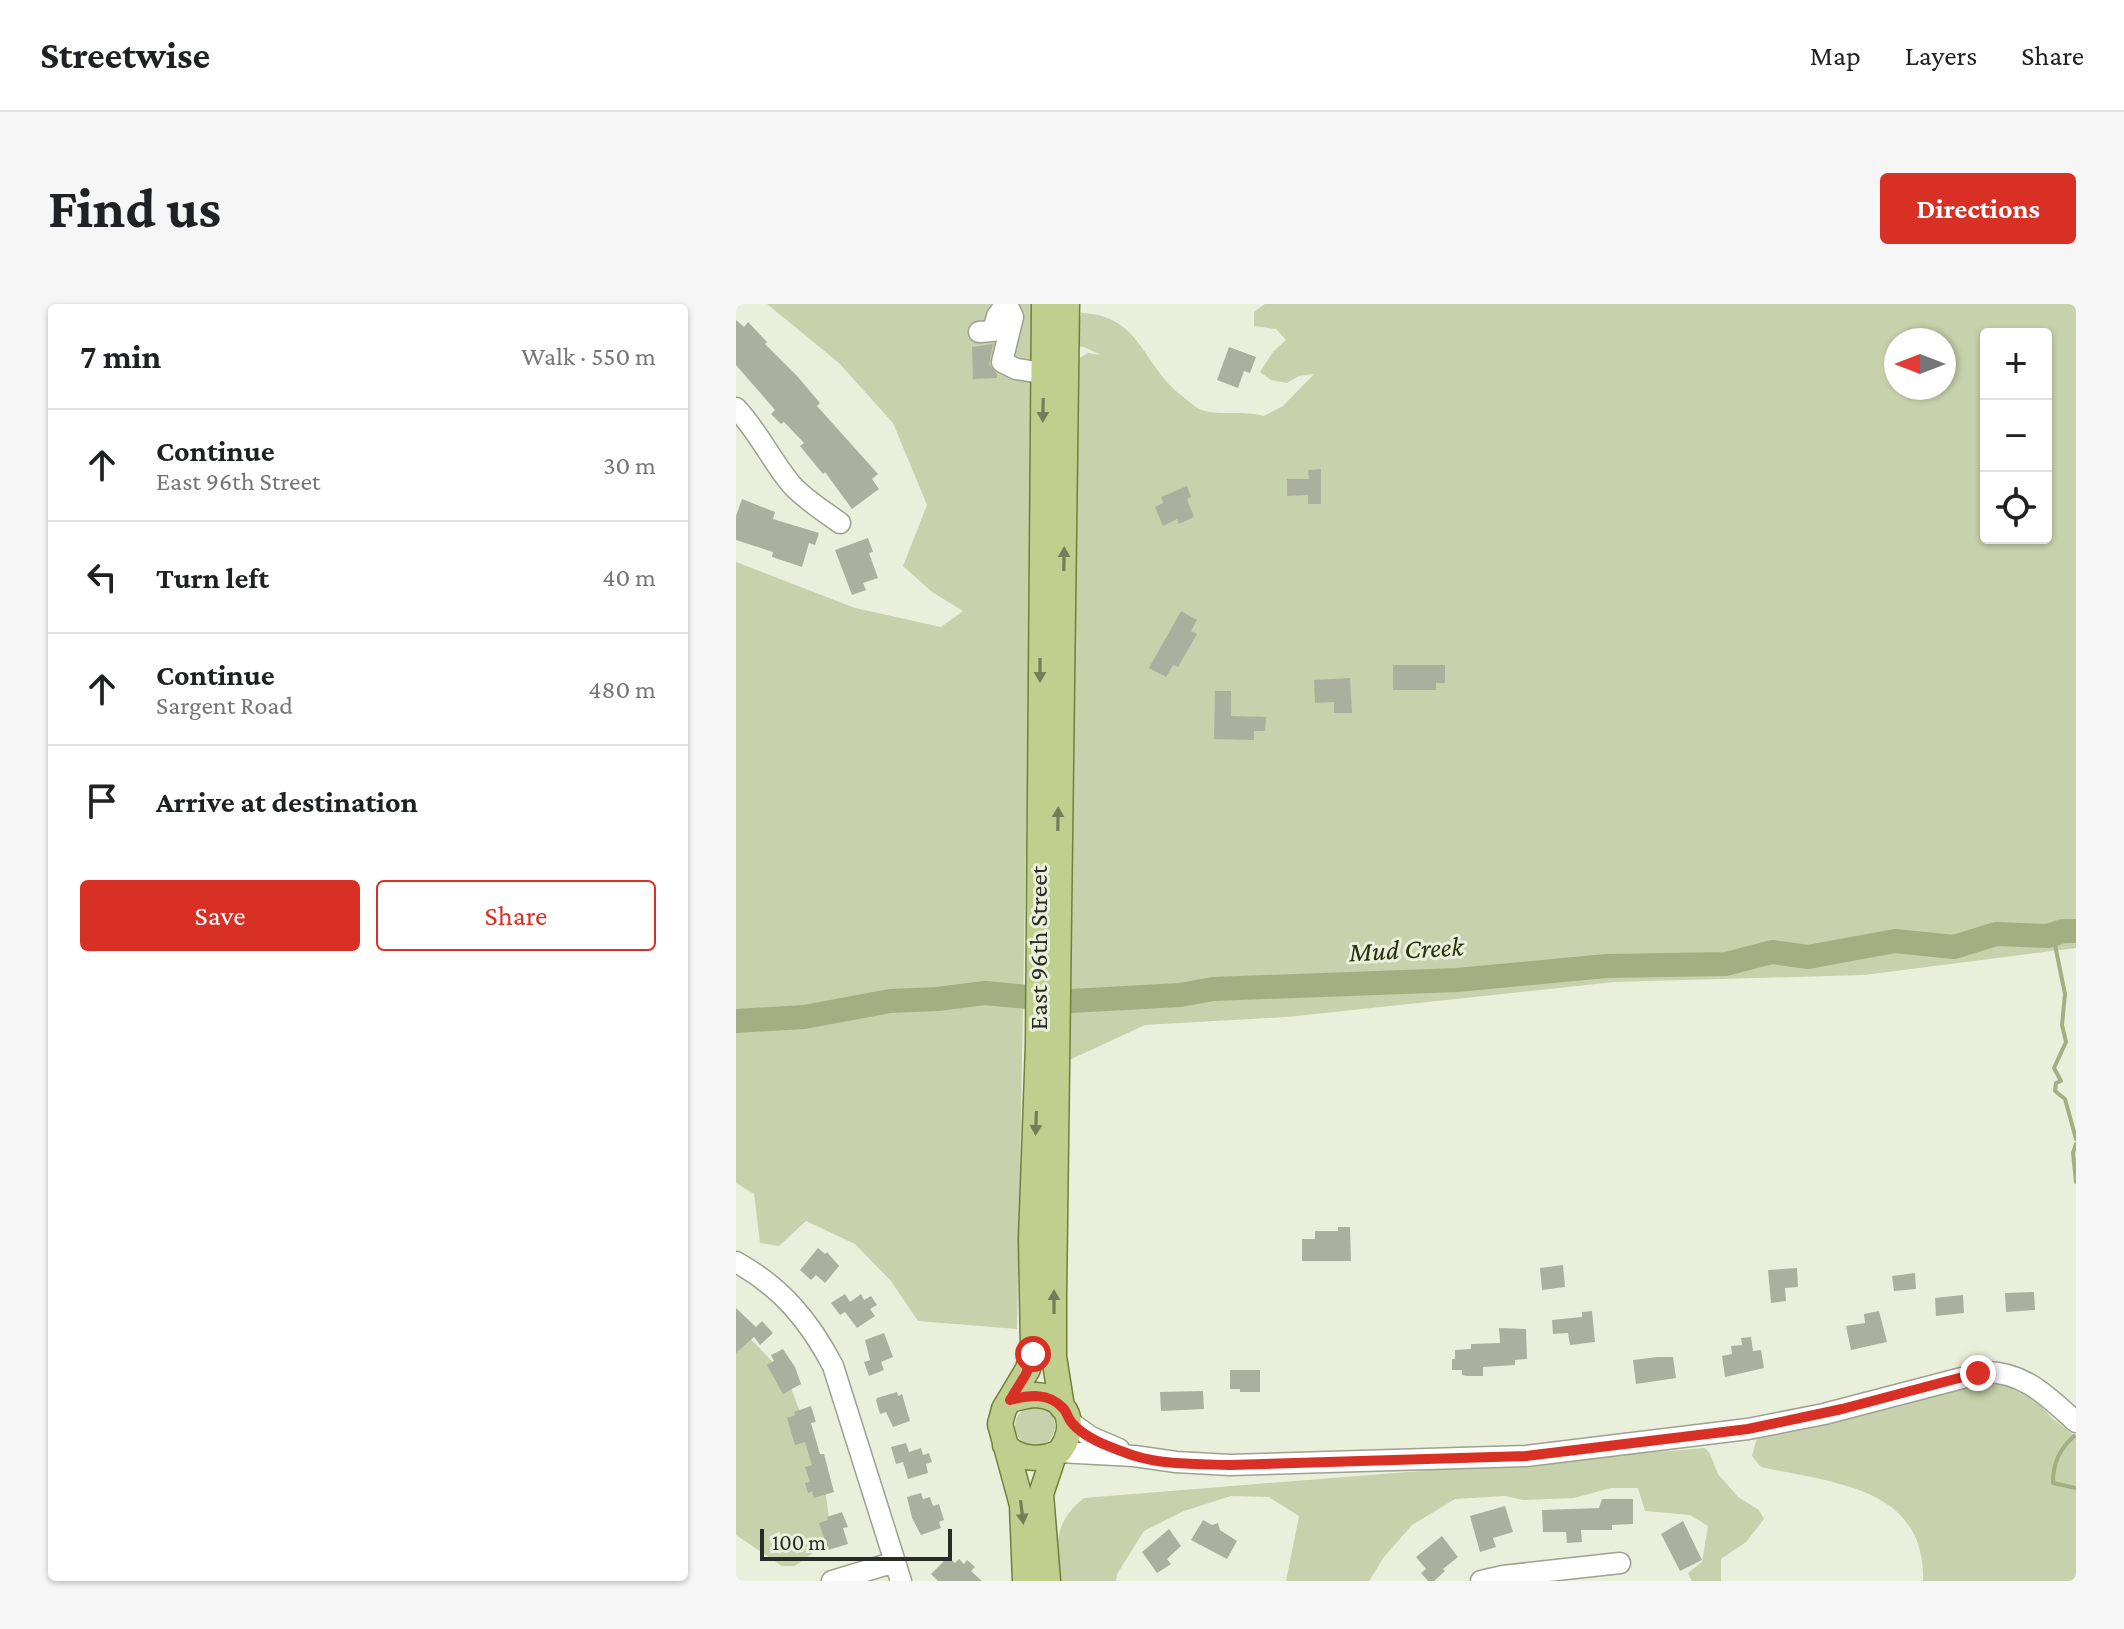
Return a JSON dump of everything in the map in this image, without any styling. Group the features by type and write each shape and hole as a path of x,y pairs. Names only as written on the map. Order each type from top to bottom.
{"main road":[{"name":"East 96th Street","path":"1044,304 1047,1045 1054,1349 1069,1437 1057,1454 1041,1494 1048,1581"},
{"name":"East 96th Street","path":"1047,953 1067,304"},
{"name":"East 96th Street","path":"1025,1581 1022,1505 1018,1482 1000,1429 1001,1418 1026,1374 1033,1354 1031,1250 1047,1045"},
{"path":"1010,1400 1039,1395 1066,1415"},
{"path":"1005,1445 1019,1456 1040,1458 1057,1454"}],"street":[{"path":"979,332 993,331 997,316 1007,304 1013,317 1002,362 1016,369 1043,373"},
{"path":"736,408 749,421 791,483 840,523"},
{"path":"736,1262 792,1303 822,1345 833,1366 848,1410 898,1571 832,1581"},
{"path":"1057,1454 1134,1456 1230,1465 1526,1456 1748,1429 1824,1414 1985,1372 2009,1374 2032,1384 2076,1422"},
{"path":"1066,1415 1091,1437 1134,1456"},
{"path":"1481,1581 1620,1563"}],"green space":[{"path":"767,304 1036,304 1017,1329 918,1321 891,1281 855,1244 806,1221 779,1246 760,1243 754,1194 736,1183 736,562 855,608 941,627 963,611 932,592 903,566 927,505 893,423 839,363"},
{"path":"1265,304 2076,304 2076,948 1864,975 1614,982 1287,1017 1145,1025 1065,1062 1075,361 1088,353 1101,355 1077,347 1076,332 1081,313 1116,322 1129,332 1169,384 1197,408 1209,412 1264,416 1283,406 1314,374 1299,376 1287,383 1271,380 1260,372 1273,352 1286,340 1276,329 1254,326 1254,312"},
{"path":"736,1324 787,1377 823,1474 832,1539 795,1566 782,1566 736,1535"},
{"path":"1979,1378 2025,1389 2052,1418 2076,1437 2076,1581 1923,1581 1920,1549 1909,1525 1892,1507 1844,1485 1761,1467 1752,1456 1757,1438"},
{"path":"1035,1406 1049,1412 1055,1426 1049,1440 1035,1446 1021,1440 1015,1426 1021,1412"},
{"path":"1705,1448 1718,1474 1738,1497 1759,1510 1764,1519 1746,1542 1721,1559 1721,1581 1692,1581 1688,1573 1702,1562 1708,1526 1690,1515 1645,1511 1638,1488 1611,1488 1574,1498 1523,1500 1505,1496 1455,1499 1412,1525 1384,1557 1369,1581 1286,1581 1299,1516 1269,1497 1231,1496 1184,1511 1144,1531 1117,1574 1116,1581 1057,1581 1057,1545 1062,1525 1084,1498"}],"building":[{"path":"736,320 744,327 748,322 767,342 765,344 820,403 817,406 878,474 872,479 879,489 852,509 825,472 823,474 800,446 804,443 784,422 781,424 771,414 775,410 736,365"},
{"path":"993,344 989,364 997,378 973,379 972,347"},
{"path":"1229,347 1256,357 1250,373 1244,371 1238,388 1217,380"},
{"path":"1321,469 1321,504 1308,504 1308,495 1287,496 1287,479 1309,479 1308,470"},
{"path":"1187,486 1191,497 1187,499 1194,517 1179,524 1177,519 1163,526 1155,507 1163,503 1161,497"},
{"path":"742,499 775,512 773,519 819,533 815,545 809,543 802,567 772,557 773,552 736,540 736,516"},
{"path":"868,538 873,552 869,553 878,578 863,583 866,590 852,595 835,550"},
{"path":"1181,611 1197,620 1191,631 1197,634 1178,667 1173,665 1166,677 1149,668"},
{"path":"1393,665 1445,665 1445,683 1436,683 1436,690 1393,690"},
{"path":"1350,678 1352,713 1334,713 1334,702 1315,703 1314,680"},
{"path":"1215,691 1231,691 1231,716 1266,717 1265,731 1254,731 1254,740 1214,739"},
{"path":"1338,1227 1350,1227 1351,1261 1302,1261 1302,1239 1315,1239 1315,1231 1338,1231"},
{"path":"818,1248 825,1254 827,1252 839,1266 825,1283 816,1275 811,1280 800,1270"},
{"path":"1563,1265 1565,1287 1542,1290 1540,1268"},
{"path":"1797,1268 1798,1287 1785,1288 1786,1301 1771,1303 1768,1270"},
{"path":"1915,1273 1916,1289 1894,1291 1892,1276"},
{"path":"2034,1292 2035,1310 2006,1312 2005,1293"},
{"path":"845,1294 850,1302 861,1294 864,1300 871,1296 877,1305 870,1309 875,1316 857,1328 845,1312 840,1315 831,1303"},
{"path":"1963,1295 1964,1313 1936,1316 1935,1298"},
{"path":"736,1308 756,1327 762,1321 773,1333 760,1345 754,1337 736,1353"},
{"path":"1592,1311 1595,1342 1570,1345 1568,1333 1553,1334 1552,1320 1582,1317 1582,1312"},
{"path":"1879,1311 1887,1342 1851,1350 1846,1326 1865,1323 1864,1314"},
{"path":"1499,1328 1526,1329 1527,1359 1515,1360 1515,1365 1483,1367 1483,1376 1467,1376 1462,1375 1462,1370 1452,1370 1455,1350 1471,1349 1471,1344 1500,1343"},
{"path":"884,1333 893,1357 881,1362 884,1370 869,1376 864,1362 870,1360 865,1340"},
{"path":"1751,1337 1753,1351 1761,1350 1764,1368 1725,1377 1722,1356 1732,1354 1731,1346 1742,1345 1741,1338"},
{"path":"783,1349 795,1367 801,1384 783,1394 767,1365 774,1361 771,1355"},
{"path":"1673,1357 1676,1378 1636,1384 1633,1360"},
{"path":"1230,1370 1260,1370 1260,1392 1230,1389"},
{"path":"1203,1391 1204,1409 1161,1411 1160,1392"},
{"path":"897,1392 898,1396 902,1394 910,1421 893,1427 886,1412 880,1414 876,1400"},
{"path":"811,1406 816,1422 811,1423 820,1454 824,1454 834,1492 814,1498 812,1491 808,1493 805,1483 810,1482 805,1467 812,1465 805,1442 795,1445 787,1418"},
{"path":"906,1443 909,1452 921,1448 923,1455 929,1453 932,1462 926,1464 928,1473 908,1479 903,1462 896,1464 891,1447"},
{"path":"921,1493 923,1499 930,1497 933,1506 939,1504 944,1520 939,1522 941,1528 921,1535 912,1518 907,1497"},
{"path":"1602,1499 1633,1499 1633,1524 1612,1525 1612,1530 1581,1530 1582,1542 1567,1543 1566,1532 1543,1532 1542,1510 1599,1508"},
{"path":"1505,1506 1513,1532 1493,1538 1496,1547 1480,1552 1470,1516"},
{"path":"842,1512 848,1527 843,1528 848,1544 828,1550 819,1523"},
{"path":"1203,1520 1212,1525 1218,1523 1220,1530 1237,1541 1227,1559 1191,1540"},
{"path":"1683,1521 1702,1560 1680,1571 1661,1534"},
{"path":"1169,1529 1181,1546 1167,1559 1171,1564 1157,1573 1142,1552"},
{"path":"1442,1536 1458,1557 1434,1581 1428,1581 1421,1573 1426,1569 1416,1557"},
{"path":"948,1557 955,1563 959,1559 964,1564 967,1560 975,1567 971,1571 982,1581 938,1581 931,1574"}],"waterway":[{"name":"Mud Creek","path":"736,1021 804,1017 890,1001 985,993 1070,1001 1180,995 1213,989 1457,980 1606,966 1726,964 1772,952 1808,957 1895,941 1954,947 1996,934 2048,936 2076,931"},
{"path":"2053,935 2065,994 2062,1025 2066,1042 2054,1068 2061,1081 2056,1083 2055,1091 2065,1099 2076,1139"},
{"path":"2076,1144 2073,1153 2076,1182"},
{"path":"2074,1436 2058,1457 2053,1483 2076,1488"}],"route":[{"path":"1033,1354 1026,1374 1010,1400 1033,1395 1048,1398 1062,1407 1070,1422 1091,1437 1134,1456 1230,1465 1526,1456 1748,1429 1842,1409 1978,1373"}]}
